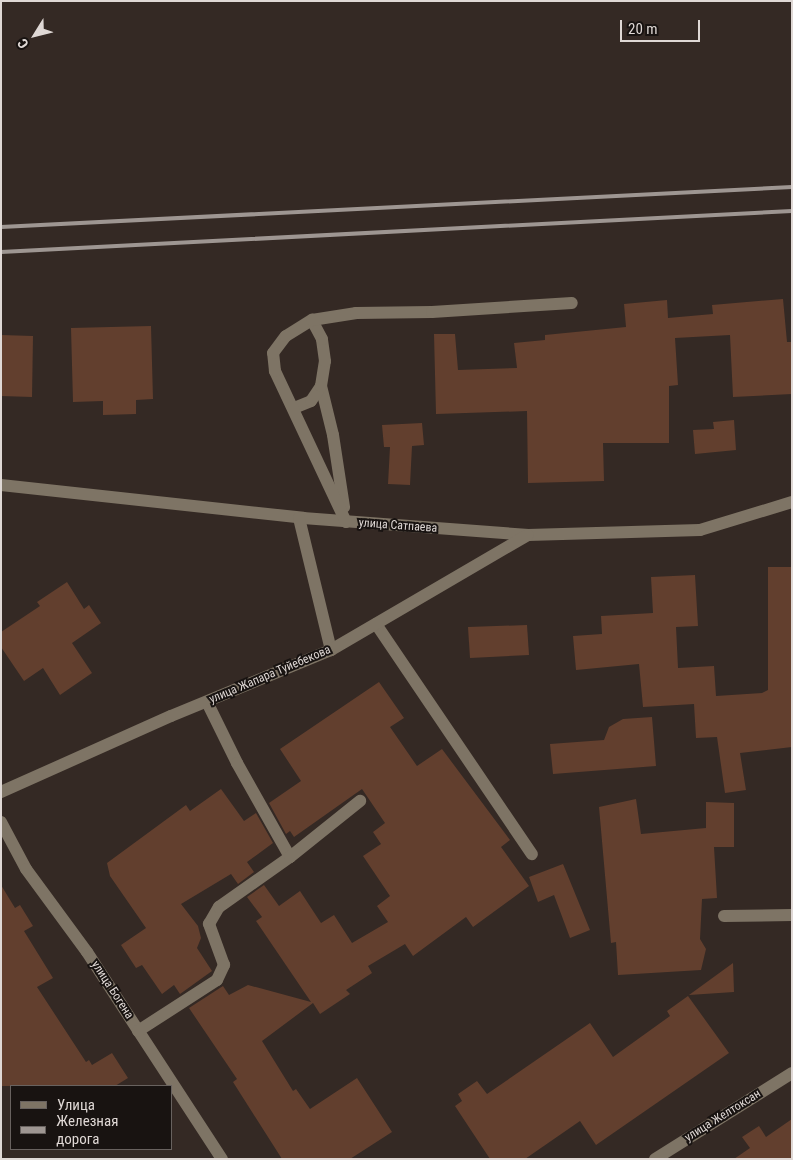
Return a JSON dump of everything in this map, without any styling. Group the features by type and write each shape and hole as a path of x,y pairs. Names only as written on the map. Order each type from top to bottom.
{"street":[{"path":"346,522 275,371 273,353 286,336 312,320 356,313 432,312 572,303"},
{"path":"312,320 322,339 325,361 321,386 333,435 346,522"},
{"path":"294,408 311,401 321,386"},
{"name":"улица Сатпаева","path":"1,486 299,518 528,535 700,530 792,502"},
{"path":"299,518 331,650"},
{"name":"улица Жапара Туйебекова","path":"1,792 331,650 528,535"},
{"path":"376,624 532,854"},
{"path":"207,702 237,763 290,857"},
{"path":"138,1031 217,980 224,965 209,924 219,907 290,857 360,801"},
{"name":"улица Богена","path":"1,822 26,869 138,1031 222,1159"},
{"path":"724,916 792,915"},
{"name":"улица Желтоксан","path":"655,1159 792,1073"}],"building":[{"path":"783,299 787,342 792,342 792,394 733,397 730,335 675,338 678,385 669,386 669,443 603,443 604,481 528,483 527,411 436,414 434,334 455,334 458,370 517,368 514,343 545,340 545,335 626,327 624,304 667,300 668,318 713,314 712,305"},
{"path":"151,326 153,399 136,400 136,414 103,415 103,401 73,402 71,328"},
{"path":"1,335 33,336 32,397 1,396"},
{"path":"734,420 736,450 695,454 693,430 714,429 713,422"},
{"path":"422,423 424,445 412,446 410,485 388,484 390,447 384,447 382,425"},
{"path":"768,567 792,567 792,747 740,753 746,790 725,793 717,737 696,738 694,704 643,707 639,664 576,670 573,636 602,634 601,616 653,613 651,577 695,575 698,626 676,627 678,668 714,666 716,696 762,693 768,690"},
{"path":"67,582 84,609 89,605 101,623 72,643 92,673 60,695 43,668 24,681 1,647 1,632 40,606 37,602"},
{"path":"527,625 529,655 470,658 468,627"},
{"path":"379,682 404,718 390,727 417,766 442,749 510,840 501,847 529,886 473,927 466,917 413,956 405,944 368,966 372,973 346,990 350,994 320,1014 313,1003 262,1041 293,1091 296,1089 310,1109 357,1078 392,1132 350,1159 282,1159 233,1082 237,1079 189,1008 223,986 229,995 248,985 311,1002 256,921 262,917 247,897 264,885 279,906 300,891 321,923 334,915 352,943 388,922 377,906 390,896 363,856 381,844 373,832 385,823 362,789 294,837 290,831 286,834 269,803 301,781 280,749"},
{"path":"652,717 656,766 553,774 550,744 604,740 609,727 623,719"},
{"path":"221,789 244,821 256,813 273,843 247,862 254,872 238,884 231,874 181,904 198,926 201,938 197,948 212,971 180,994 174,985 162,994 142,965 136,968 121,945 146,928 110,876 107,863 186,805 190,811"},
{"path":"636,799 641,834 706,828 706,802 734,803 734,847 714,847 717,898 702,899 700,939 706,949 701,970 618,975 616,942 611,943 599,807"},
{"path":"563,864 590,930 570,938 554,895 538,902 529,877"},
{"path":"1,885 15,908 20,905 33,926 24,931 53,978 37,987 86,1062 89,1060 92,1065 112,1053 128,1078 117,1085 1,1086"},
{"path":"733,963 734,992 689,995"},
{"path":"688,996 729,1053 596,1145 580,1121 525,1159 490,1159 455,1106 462,1101 458,1094 477,1081 487,1094 590,1023 613,1057 670,1016 667,1011"},
{"path":"792,1119 792,1159 734,1159 750,1148 742,1137 759,1126 766,1137"}],"railway":[{"path":"1,227 792,187"},
{"path":"1,252 792,211"}]}
